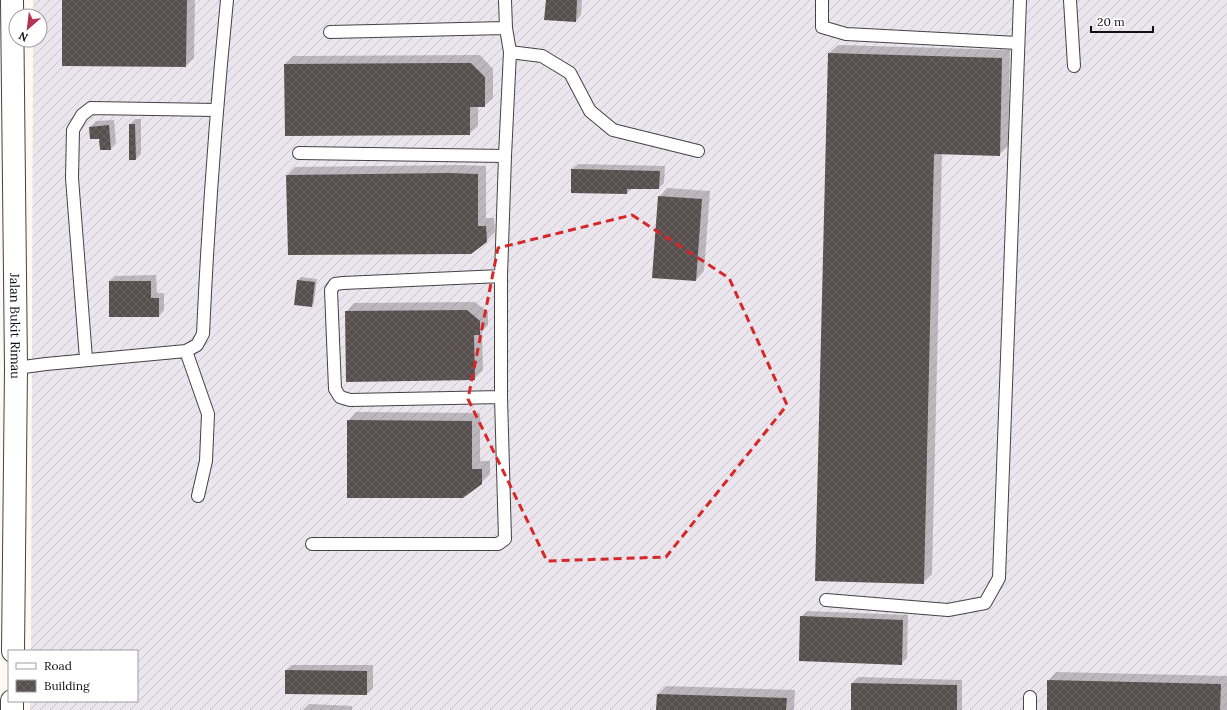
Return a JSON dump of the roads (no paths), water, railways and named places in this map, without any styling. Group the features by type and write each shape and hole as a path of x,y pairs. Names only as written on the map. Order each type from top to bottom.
{"street":[{"name":"Jalan Bukit Rimau","path":"12,0 16,368 13,650"}],"lane":[{"path":"16,368 86,359 186,351 197,345 203,334 206,254 216,110 227,0"},
{"path":"312,544 498,544 504,539 505,528 501,397 501,276 510,52 506,28 505,0"},
{"path":"822,0 822,27 846,34 1018,43"},
{"path":"826,600 948,610 984,602 1000,578 1020,0"},
{"path":"1070,0 1074,66"},
{"path":"330,32 506,28"},
{"path":"510,52 542,56 570,73 590,111 613,130 698,151"},
{"path":"86,359 72,178 73,130 82,115 91,108 216,110"},
{"path":"299,153 505,156"},
{"path":"501,276 343,283 335,284 331,290 335,390 340,398 350,400 501,397"},
{"path":"186,351 208,414 206,460 198,496"},
{"path":"1030,697 1030,710"}]}
